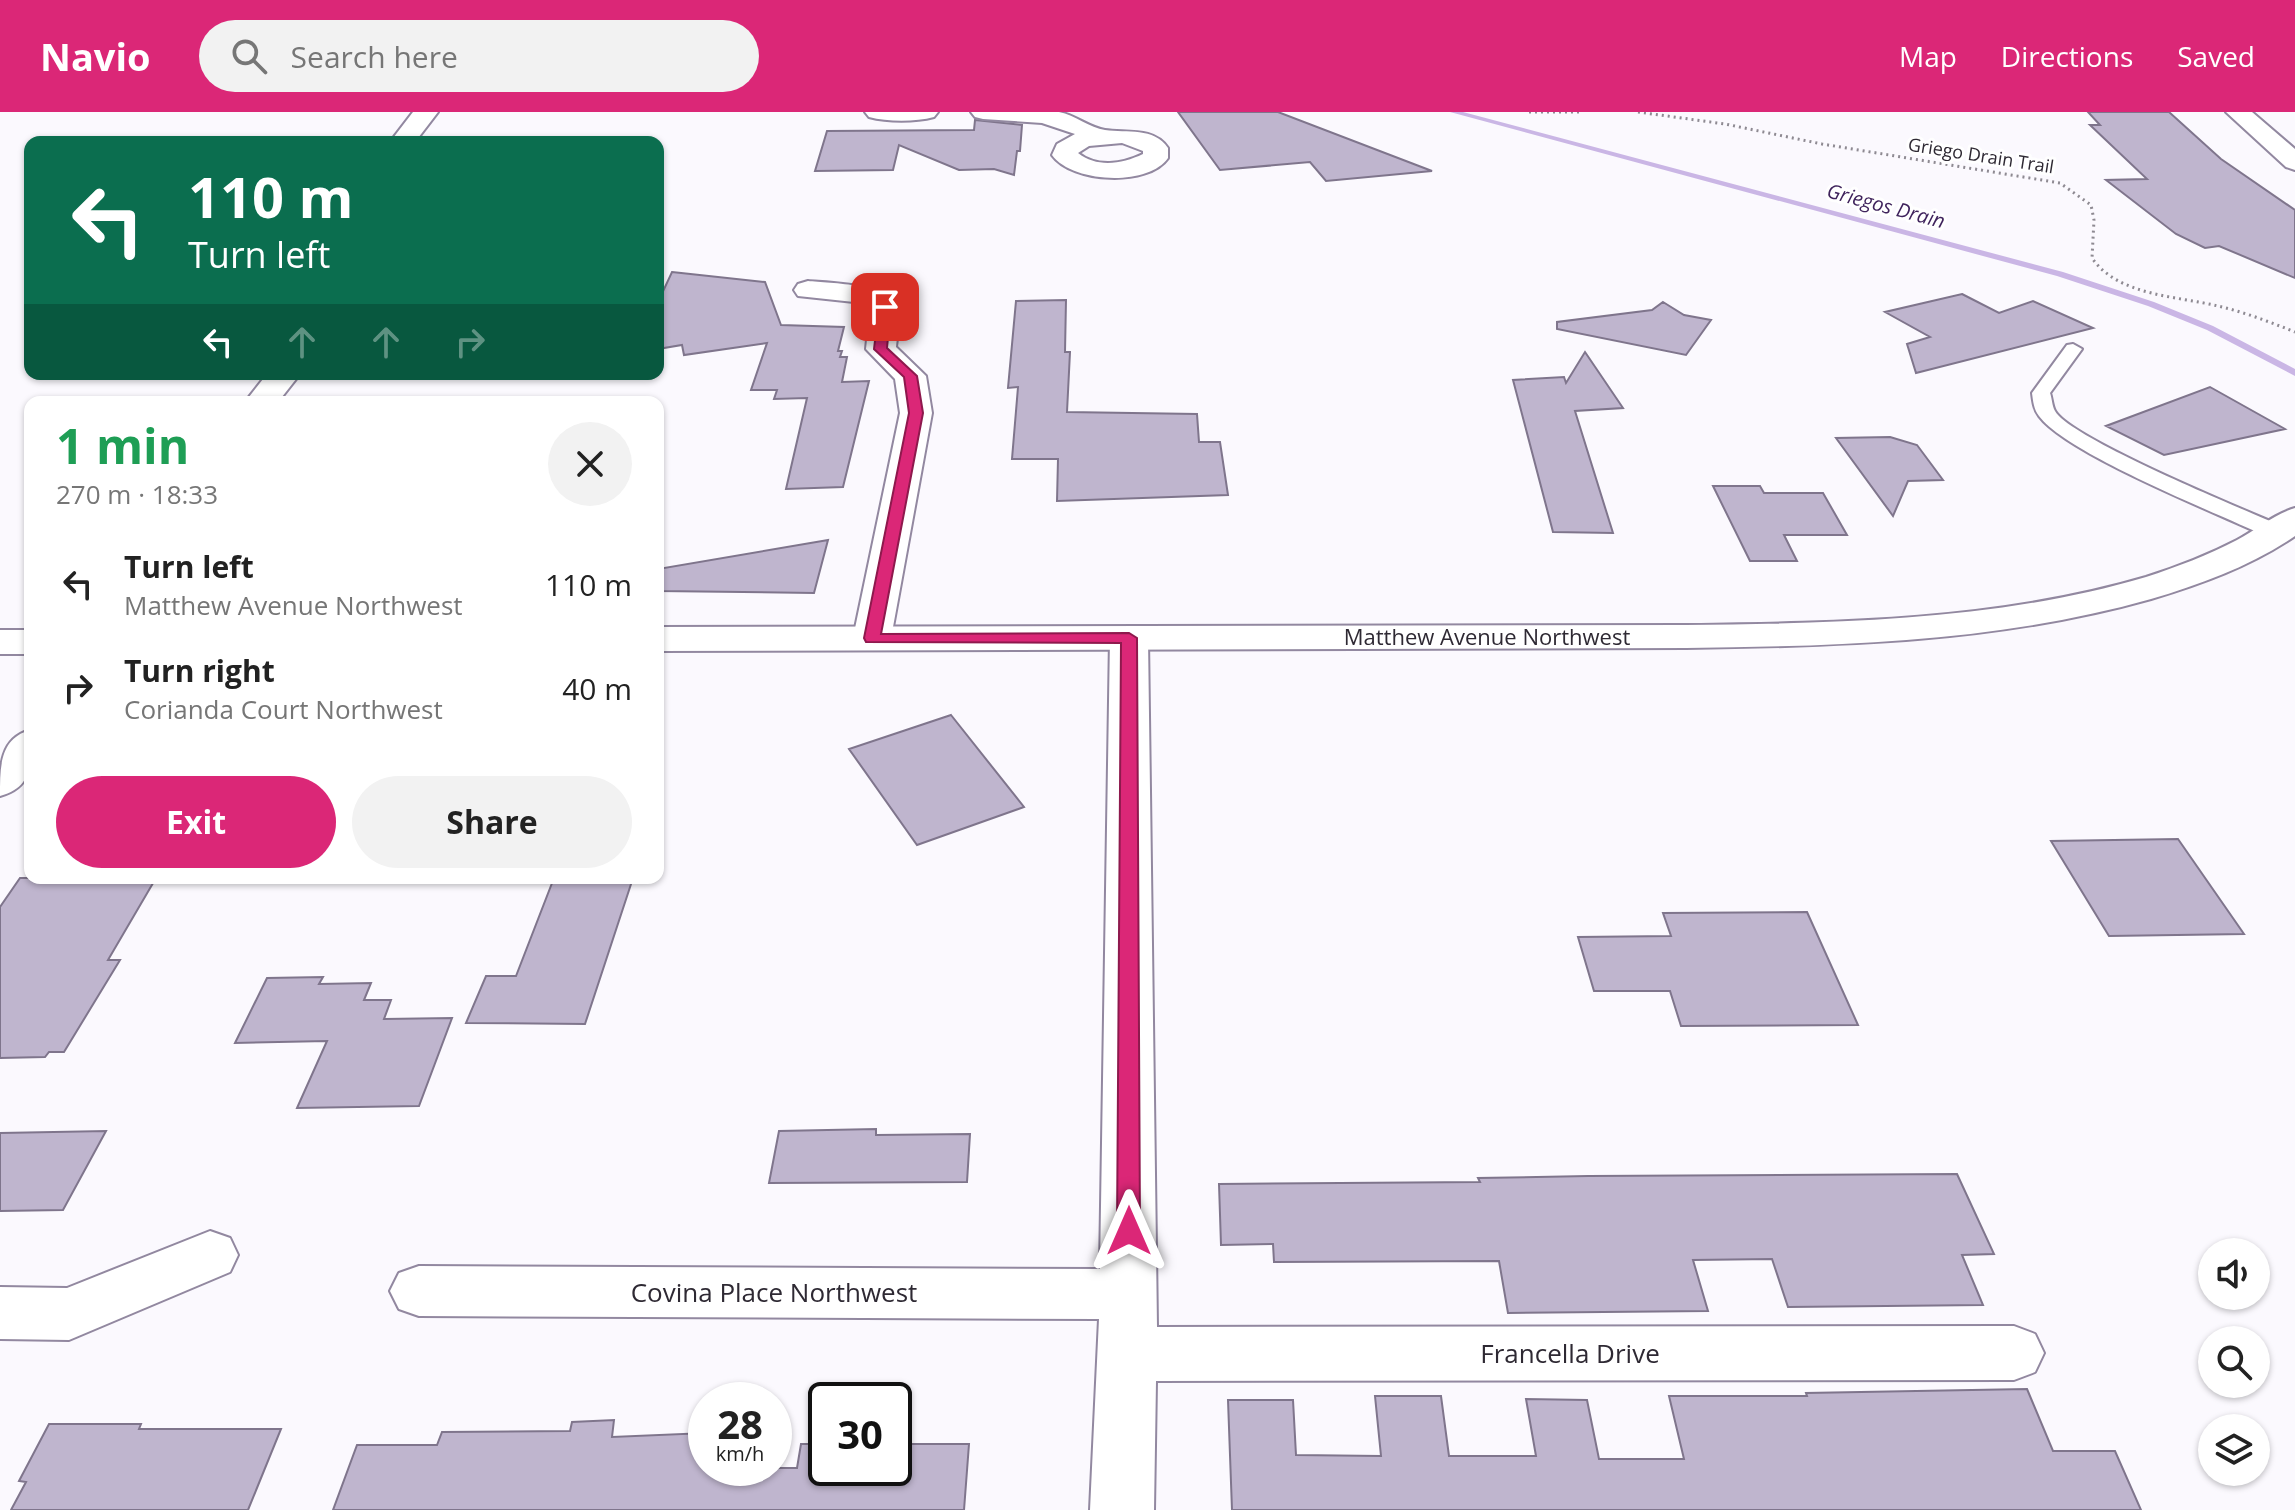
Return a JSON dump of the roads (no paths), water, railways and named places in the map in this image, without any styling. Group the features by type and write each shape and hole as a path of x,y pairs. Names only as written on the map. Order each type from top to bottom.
{"street":[{"path":"407,136 426,112"},
{"path":"877,112 926,112"},
{"path":"983,112 1043,114 1081,125 1097,137"},
{"path":"2238,112 2295,162"},
{"path":"808,290 860,294 885,307 881,349 910,376 916,413 872,638"},
{"path":"266,396 279,380"},
{"name":"Matthew Avenue Northwest","path":"664,639 1681,637 1873,633 2056,613 2141,591 2198,572 2286,526"},
{"path":"1122,1510 1129,1294 1129,638"},
{"path":"0,642 24,642"},
{"path":"0,782 24,751"},
{"path":"0,1313 69,1314 210,1255"},
{"name":"Covina Place Northwest","path":"419,1291 1129,1294"},
{"name":"Francella Drive","path":"1126,1354 2014,1353"}],"lane":[{"path":"2073,349 2041,393 2046,413 2065,431 2111,456 2286,526"}],"waterway":[{"name":"Griegos Drain","path":"1454,112 2060,274 2151,304 2210,328 2295,373"}]}
